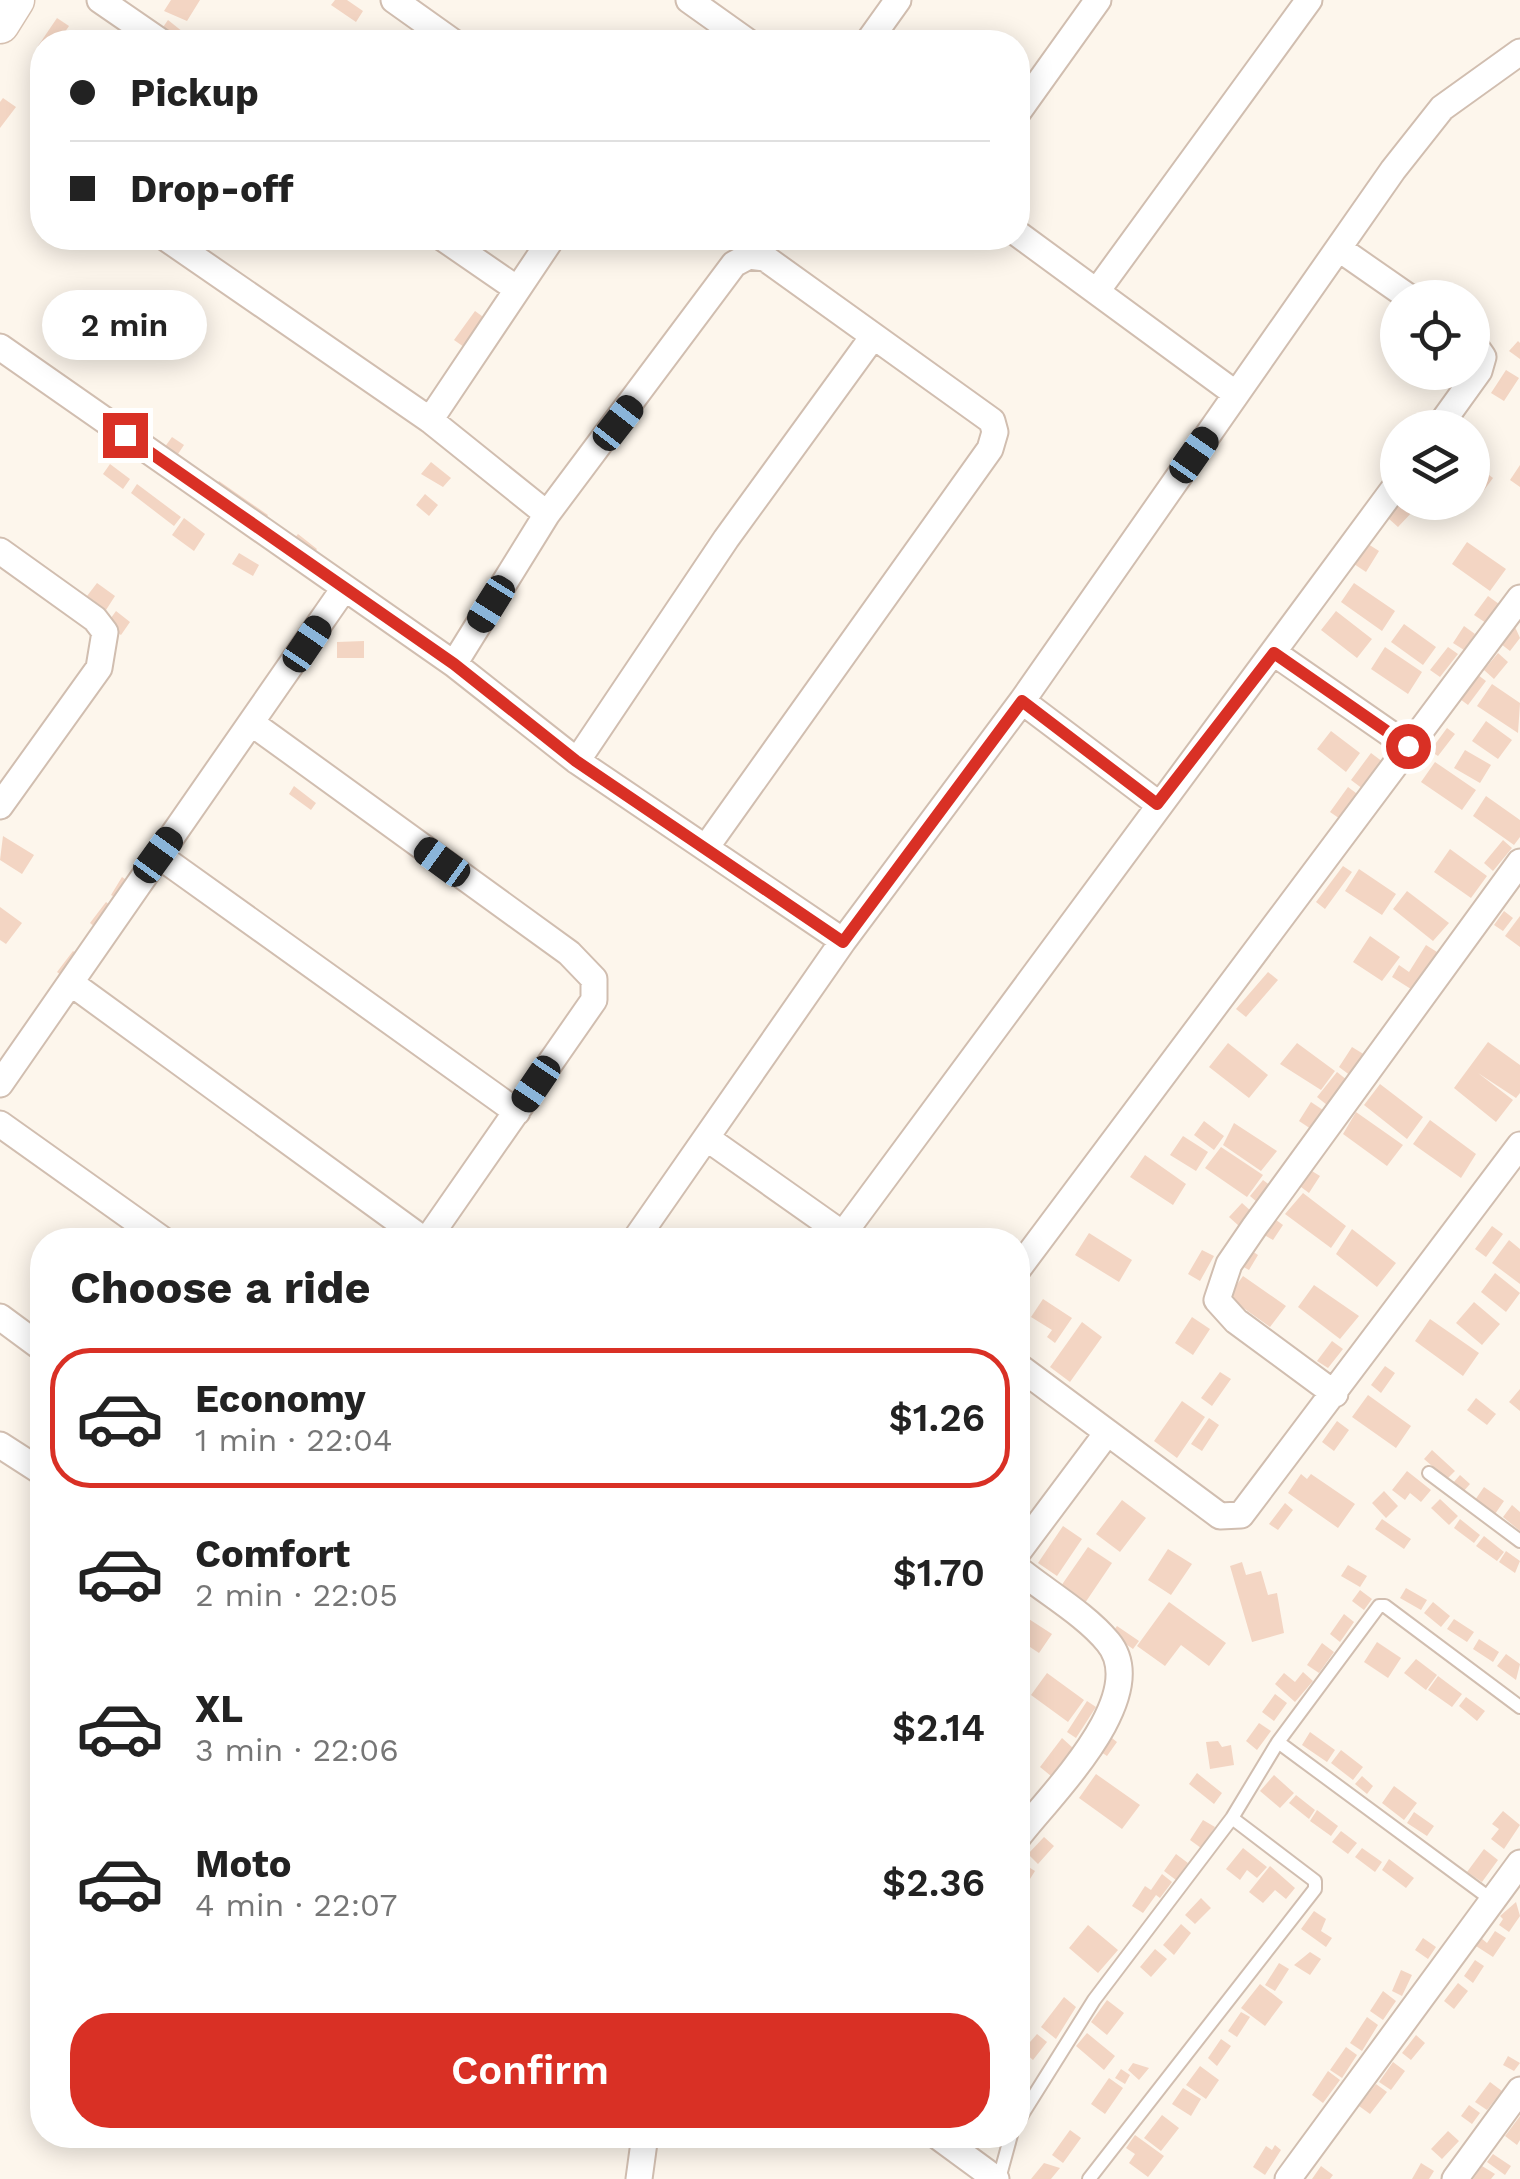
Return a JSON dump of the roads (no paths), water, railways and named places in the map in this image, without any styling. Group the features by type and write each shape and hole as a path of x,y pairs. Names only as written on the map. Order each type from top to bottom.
{"street":[{"path":"0,24 15,0"},
{"path":"100,0 144,30"},
{"path":"394,0 436,30"},
{"path":"877,30 898,0"},
{"path":"1030,95 1098,0"},
{"path":"1097,290 1309,0"},
{"path":"699,3 733,30"},
{"path":"644,1228 843,942 1022,701 1394,170 1442,108 1520,52"},
{"path":"1030,243 1236,394"},
{"path":"183,250 430,420 547,514"},
{"path":"461,250 517,288"},
{"path":"430,420 544,250"},
{"path":"1341,250 1384,280"},
{"path":"454,664 547,514 734,264 748,256 765,258 992,420 994,440 706,846"},
{"path":"576,761 726,539 872,338"},
{"path":"0,346 343,590 454,664 576,761 843,942"},
{"path":"853,1228 1157,804 1380,508"},
{"path":"0,551 95,620 104,632 99,668 0,806"},
{"path":"0,1084 343,590"},
{"path":"1030,1253 1520,598"},
{"path":"1274,653 1408,746"},
{"path":"1022,701 1157,804"},
{"path":"253,724 569,954 594,979 594,1000 435,1228"},
{"path":"158,855 517,1112"},
{"path":"1335,1394 1236,1321 1218,1300 1220,1286 1254,1226 1520,862"},
{"path":"71,983 409,1228"},
{"path":"0,1124 146,1228"},
{"path":"708,1139 834,1228"},
{"path":"1030,1375 1220,1516 1241,1514 1520,1145"},
{"path":"0,1317 30,1339"},
{"path":"1030,1536 1108,1432"},
{"path":"0,1444 30,1464"},
{"path":"1030,1579 1110,1643 1122,1674 1113,1714 1030,1822"},
{"path":"1288,2179 1520,1863"},
{"path":"1455,2179 1520,2090"},
{"path":"639,2179 644,2148"},
{"path":"954,2148 997,2179"}],"lane":[{"path":"1429,1474 1520,1540"},
{"path":"1030,2101 1094,2000 1232,1818 1278,1742 1381,1605 1520,1707"},
{"path":"1278,1742 1492,1900"},
{"path":"1089,2179 1316,1889 1315,1881 1232,1818"},
{"path":"997,2179 1007,2148"}]}
